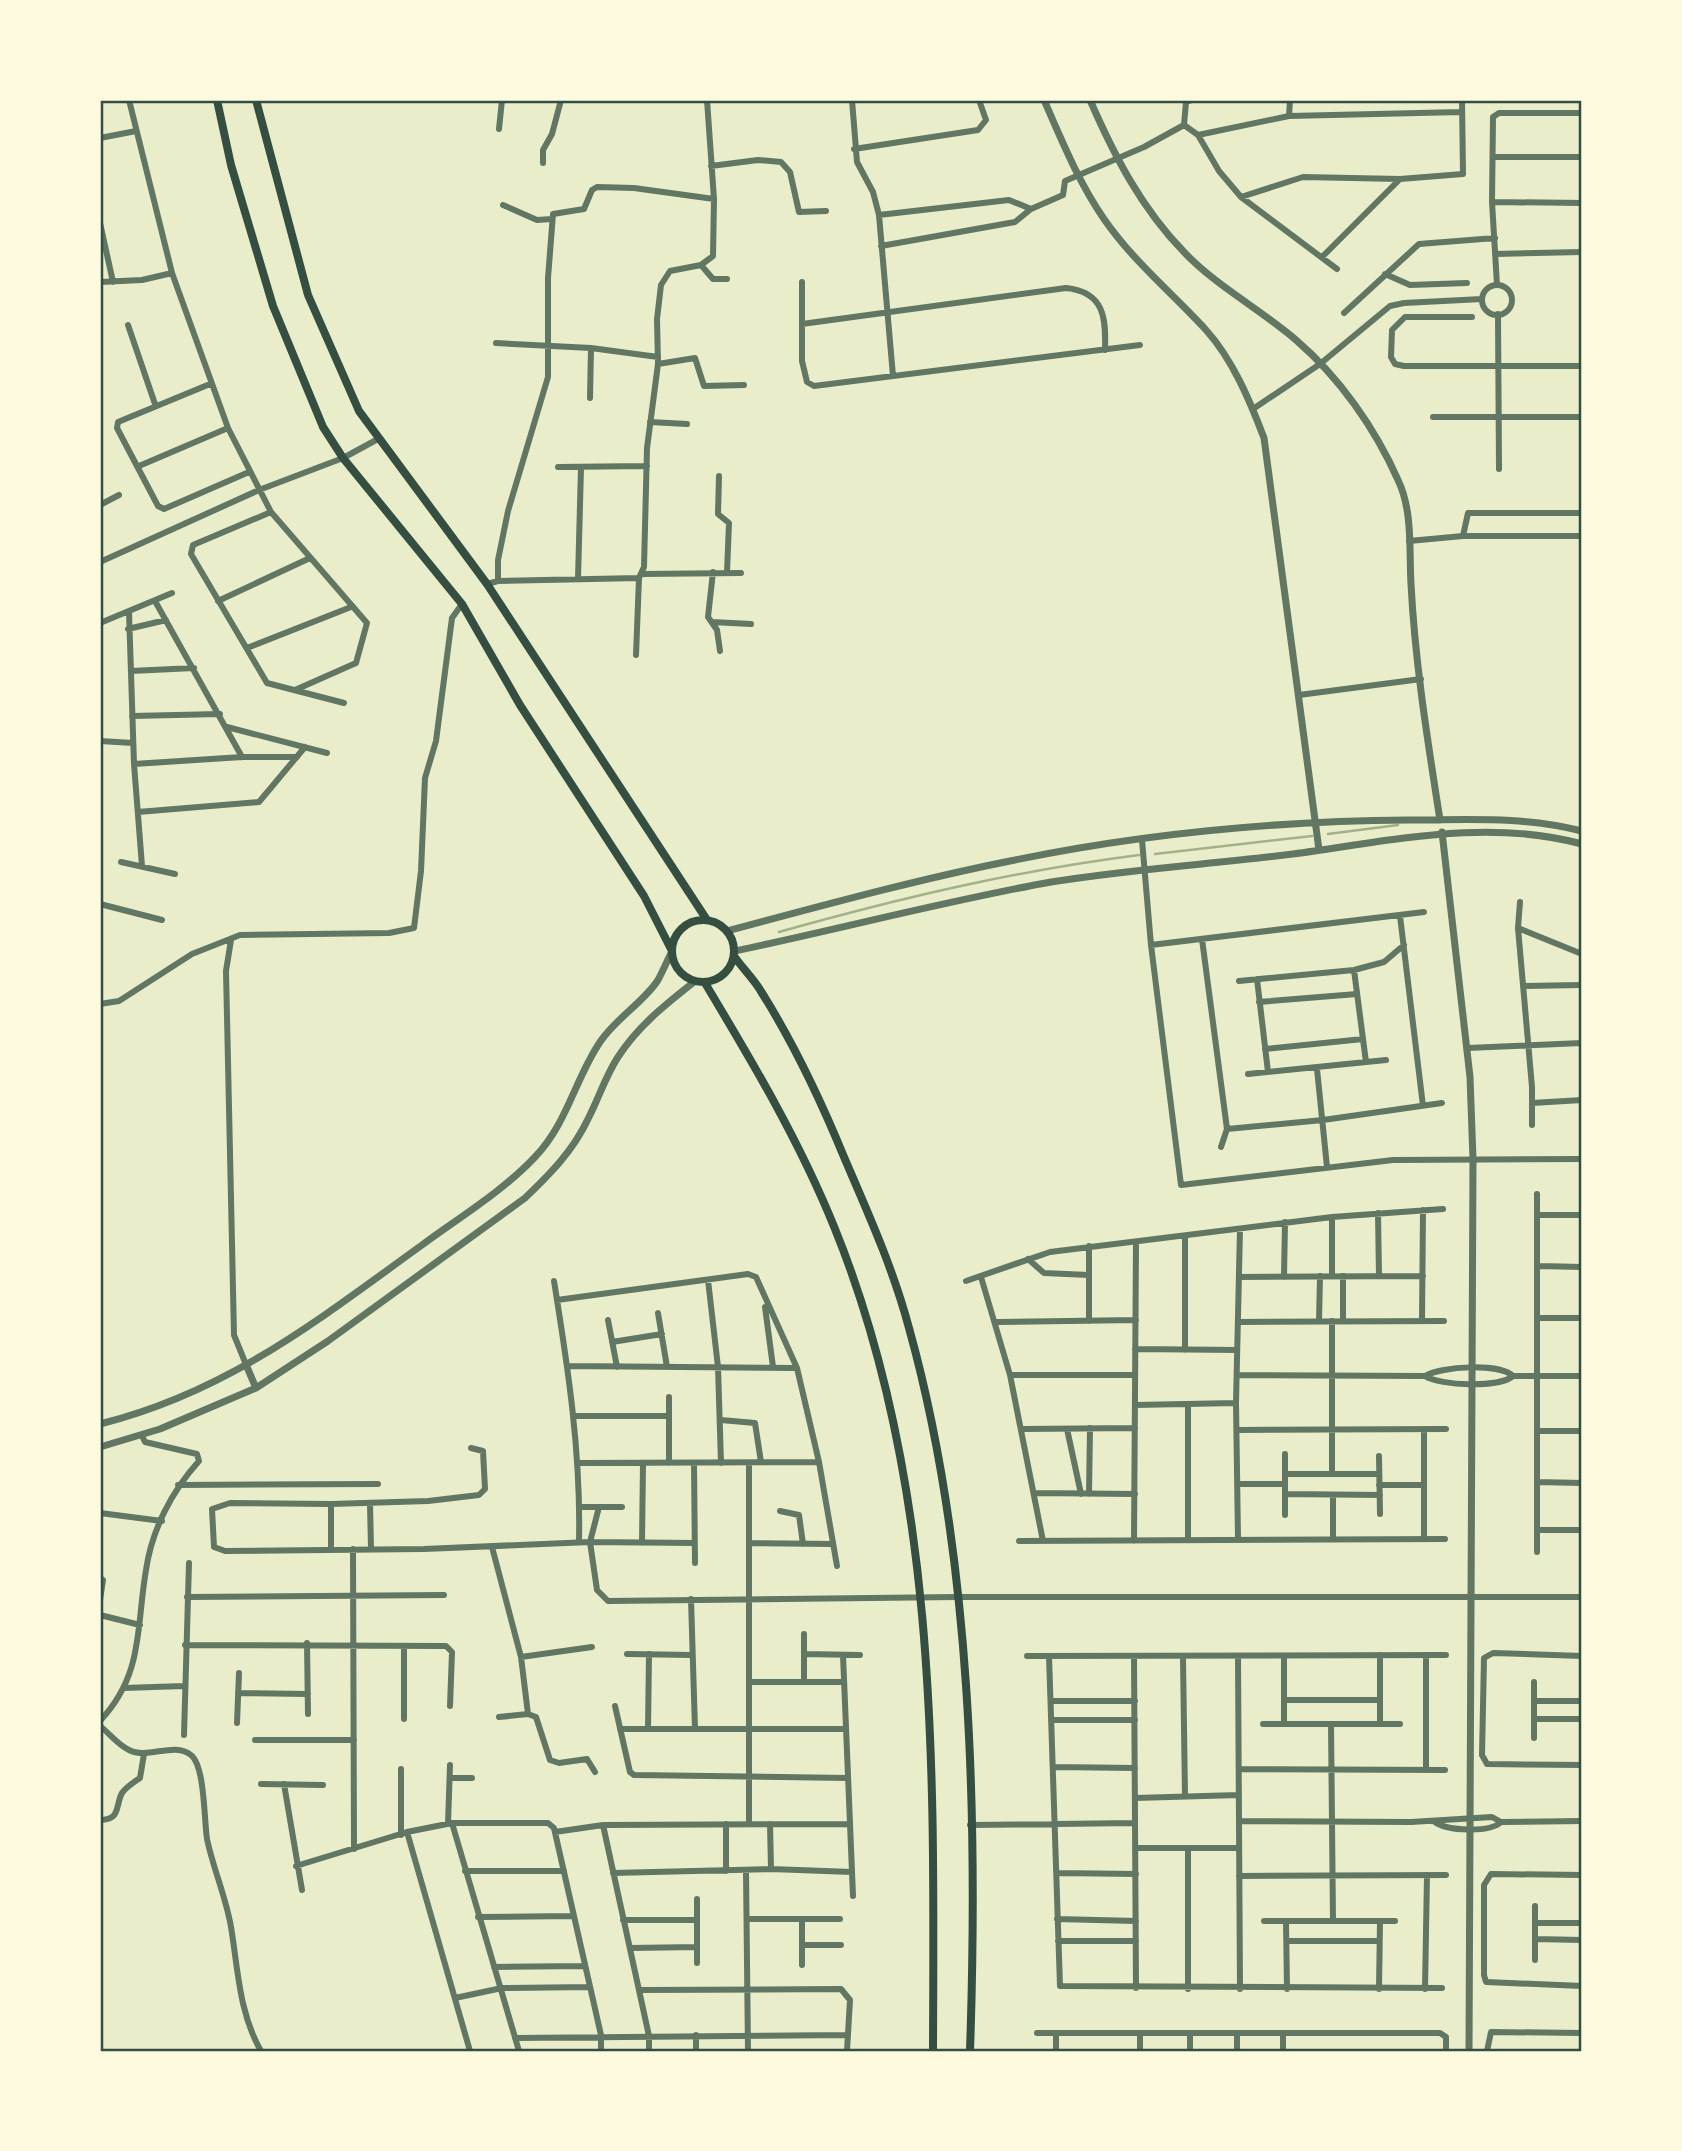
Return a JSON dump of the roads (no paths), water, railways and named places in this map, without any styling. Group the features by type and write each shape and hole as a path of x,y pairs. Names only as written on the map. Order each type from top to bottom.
{"main road":[{"path":"217,100 231,166 273,306 323,427 343,458 462,604 520,705 644,896 678,970 694,982 705,983 721,977 735,953"},
{"path":"256,100 308,295 343,379 378,439 487,584 707,920 727,931 735,953 761,990 831,1125 891,1271 926,1395 948,1515 957,1597 967,1720 970,2051"},
{"path":"671,951 678,932 696,921 707,920"},
{"path":"705,983 772,1095 802,1153 852,1274 894,1425 914,1545 918,1598 933,1848 933,2051"}],"street":[{"path":"129,100 172,272 228,428 271,512 367,623 356,663 295,690"},
{"path":"499,129 502,100"},
{"path":"543,163 543,150 552,134 554,118 561,100"},
{"path":"636,655 650,422 658,361 657,319 665,276 670,271 701,265 712,256 713,199 707,100 811,100"},
{"path":"852,100 854,149 880,215 880,246 893,376"},
{"path":"854,149 978,130 986,120 979,100"},
{"path":"1044,100 1078,176 1104,219 1132,255 1207,331 1232,368 1264,438 1319,850"},
{"path":"1090,100 1118,159 1145,204 1183,252 1297,340 1320,364 1374,432 1390,463 1407,506 1417,679 1440,820"},
{"path":"1184,125 1188,100"},
{"path":"1289,116 1290,100"},
{"path":"1241,197 1277,183 1314,176 1399,179 1463,174 1462,100"},
{"path":"1198,135 1289,116 1462,112"},
{"path":"1497,285 1492,202 1495,114 1582,113"},
{"path":"880,246 1015,222 1031,209 1062,195 1065,181 1118,159 1184,125"},
{"path":"1184,125 1198,135 1219,171 1241,197 1337,269"},
{"path":"100,138 136,131"},
{"path":"1493,157 1582,158"},
{"path":"711,166 758,160 782,162 790,172 799,212 826,212"},
{"path":"1322,257 1399,179"},
{"path":"498,581 498,560 508,511 548,377 552,219 557,212 584,209 592,190 597,187 634,188 713,199"},
{"path":"880,215 1009,200 1031,209"},
{"path":"1492,202 1582,203"},
{"path":"503,205 537,220 552,219"},
{"path":"100,223 113,282"},
{"path":"1344,313 1423,242 1495,238"},
{"path":"1496,254 1582,252"},
{"path":"701,265 712,279 727,279"},
{"path":"100,282 142,281 172,272"},
{"path":"1385,274 1410,285 1468,283"},
{"path":"802,282 802,361 810,385 1140,345"},
{"path":"1497,285 1506,288 1512,297 1507,310 1498,314 1489,312 1482,299 1487,289 1497,285"},
{"path":"802,324 1075,289 1097,302 1104,313 1104,350"},
{"path":"1253,409 1320,364 1390,306 1482,299"},
{"path":"1582,301 1582,314"},
{"path":"1498,314 1499,468"},
{"path":"1472,317 1405,317 1397,322 1392,330 1391,357 1395,364 1404,366 1582,366"},
{"path":"128,325 155,404"},
{"path":"496,343 591,348 658,361 695,358 704,386 744,385"},
{"path":"590,398 591,348"},
{"path":"210,384 155,404 116,425 158,506 164,509 249,472"},
{"path":"1433,417 1582,417"},
{"path":"650,422 687,424"},
{"path":"139,466 228,428"},
{"path":"100,562 259,490 343,458 378,439"},
{"path":"558,467 647,466"},
{"path":"578,579 581,468"},
{"path":"719,476 718,514 729,523 726,572"},
{"path":"101,501 120,495"},
{"path":"271,512 191,547 191,554 267,683 344,703"},
{"path":"1463,536 1468,513 1582,513"},
{"path":"1409,541 1463,536 1582,536"},
{"path":"218,601 310,558"},
{"path":"713,572 708,617 719,634 720,651"},
{"path":"487,584 498,581 741,573"},
{"path":"100,623 172,593"},
{"path":"155,601 242,757"},
{"path":"100,1004 119,1000 192,954 240,936 389,933 414,928 421,871 425,778 436,741 452,618 462,604"},
{"path":"247,648 351,607"},
{"path":"129,612 134,764 142,866"},
{"path":"128,629 166,620"},
{"path":"712,622 751,624"},
{"path":"131,671 194,668"},
{"path":"1299,695 1417,679"},
{"path":"132,716 220,714"},
{"path":"227,727 327,753"},
{"path":"100,741 133,743"},
{"path":"138,812 259,802 306,747"},
{"path":"134,764 242,757 297,757"},
{"path":"727,931 894,887 1011,861 1142,843 1315,823 1524,819 1582,831"},
{"path":"735,953 954,900 1145,869 1319,850 1441,832 1523,831 1582,844"},
{"path":"1441,832 1467,1048 1473,1159 1469,2051"},
{"path":"1142,843 1151,945 1181,1185 1327,1167 1460,1158 1582,1159"},
{"path":"121,862 175,874"},
{"path":"1520,902 1518,928 1532,1125"},
{"path":"100,904 162,920"},
{"path":"1151,945 1424,912"},
{"path":"1400,916 1423,1106"},
{"path":"1518,928 1582,954"},
{"path":"1202,939 1227,1129 1221,1147"},
{"path":"231,940 226,971 234,1335 256,1388"},
{"path":"1239,981 1354,970 1384,962 1404,945"},
{"path":"100,1424 152,1408 247,1367 315,1322 510,1180 536,1157 553,1135 582,1073 601,1041 622,1015 657,981 671,951"},
{"path":"1354,970 1366,1062"},
{"path":"1257,979 1268,1072"},
{"path":"100,1447 142,1436 256,1388 525,1198 553,1172 572,1148 589,1118 602,1083 638,1030 694,982"},
{"path":"1523,986 1582,985"},
{"path":"1259,1002 1357,994"},
{"path":"1265,1049 1363,1039"},
{"path":"1467,1048 1582,1043"},
{"path":"1248,1074 1386,1060"},
{"path":"1317,1069 1327,1167"},
{"path":"1532,1102 1582,1100"},
{"path":"1227,1129 1323,1120 1442,1103"},
{"path":"1537,1552 1538,1194"},
{"path":"966,1281 1028,1259 1089,1246 1136,1243 1332,1217 1443,1209"},
{"path":"1422,1321 1423,1210"},
{"path":"1378,1213 1379,1276"},
{"path":"1538,1215 1582,1215"},
{"path":"1332,1217 1332,1276"},
{"path":"1284,1277 1285,1222"},
{"path":"1238,1539 1236,1403 1240,1229"},
{"path":"1185,1236 1185,1350"},
{"path":"1134,1541 1136,1243"},
{"path":"1089,1246 1090,1321"},
{"path":"1028,1259 1044,1273 1089,1275"},
{"path":"1538,1266 1582,1267"},
{"path":"557,1300 753,1275 764,1302 787,1340 796,1367 819,1462 837,1566"},
{"path":"1319,1321 1320,1276"},
{"path":"1342,1321 1343,1276"},
{"path":"1239,1277 1423,1276"},
{"path":"981,1277 997,1322 1023,1429 1043,1541"},
{"path":"708,1280 718,1367 721,1463"},
{"path":"554,1281 575,1416 579,1463 579,1541"},
{"path":"764,1302 773,1367"},
{"path":"658,1313 667,1367"},
{"path":"1538,1318 1582,1318"},
{"path":"608,1320 617,1367"},
{"path":"997,1322 1136,1320"},
{"path":"1332,1321 1332,1473"},
{"path":"1238,1322 1444,1321"},
{"path":"612,1342 662,1334"},
{"path":"1135,1349 1237,1350"},
{"path":"568,1366 796,1367"},
{"path":"1425,1376 1445,1369 1460,1368 1502,1368 1513,1376 1582,1376"},
{"path":"1010,1375 1135,1375"},
{"path":"1237,1375 1425,1376 1445,1383 1506,1382 1513,1376"},
{"path":"669,1397 669,1463"},
{"path":"1135,1405 1236,1403"},
{"path":"1188,1405 1188,1540"},
{"path":"575,1416 669,1416"},
{"path":"721,1420 755,1423 761,1462"},
{"path":"1090,1428 1090,1494"},
{"path":"1023,1429 1135,1428"},
{"path":"1067,1429 1081,1494"},
{"path":"1424,1429 1424,1539"},
{"path":"1237,1430 1446,1429"},
{"path":"1538,1431 1582,1431"},
{"path":"142,1436 145,1441 197,1454 199,1461 178,1485 162,1521 145,1572 132,1669 124,1688 100,1723 128,1749 144,1754 168,1750 188,1753 199,1767 207,1836 231,1926 238,1985 249,2026 261,2051"},
{"path":"471,1448 484,1451 483,1493 428,1501 370,1504 230,1503 212,1509 213,1542 218,1550 492,1546 579,1541 694,1543"},
{"path":"1285,1454 1285,1514"},
{"path":"1379,1456 1380,1514"},
{"path":"579,1463 819,1462"},
{"path":"642,1543 643,1463"},
{"path":"694,1463 695,1563"},
{"path":"749,1463 749,1824"},
{"path":"1285,1474 1379,1474"},
{"path":"1538,1482 1582,1483"},
{"path":"178,1485 378,1484"},
{"path":"1238,1485 1285,1485"},
{"path":"1379,1485 1424,1485"},
{"path":"1034,1493 1135,1494"},
{"path":"1285,1494 1380,1495"},
{"path":"1333,1495 1333,1539"},
{"path":"331,1504 331,1549"},
{"path":"370,1504 371,1548"},
{"path":"580,1507 622,1507"},
{"path":"600,1507 590,1542 597,1590 604,1600 1582,1597"},
{"path":"780,1511 799,1515 803,1544"},
{"path":"100,1513 162,1521"},
{"path":"1537,1530 1582,1530"},
{"path":"1019,1541 1445,1539"},
{"path":"749,1543 833,1544"},
{"path":"492,1546 521,1657 528,1714"},
{"path":"353,1549 354,1849"},
{"path":"184,1735 189,1563"},
{"path":"100,1578 103,1581 100,1600"},
{"path":"187,1597 444,1595"},
{"path":"691,1600 695,1729"},
{"path":"100,1615 140,1625"},
{"path":"804,1634 804,1682"},
{"path":"185,1646 307,1643 450,1647 450,1706"},
{"path":"307,1643 308,1714"},
{"path":"404,1646 404,1719"},
{"path":"521,1657 592,1647"},
{"path":"1582,1656 1493,1653 1484,1658 1482,1755 1487,1764 1582,1765"},
{"path":"627,1654 692,1655"},
{"path":"648,1729 649,1654"},
{"path":"804,1654 860,1655"},
{"path":"843,1655 853,1896"},
{"path":"1426,1655 1426,1770"},
{"path":"1027,1656 1183,1658 1446,1655"},
{"path":"1049,1656 1060,1986 1188,1989 1441,1988"},
{"path":"1134,1656 1136,1988"},
{"path":"1238,1656 1240,1989"},
{"path":"1284,1656 1284,1724"},
{"path":"1380,1656 1380,1724"},
{"path":"1183,1658 1185,1796"},
{"path":"237,1723 239,1673"},
{"path":"749,1682 844,1682"},
{"path":"1534,1682 1534,1738"},
{"path":"124,1688 184,1686"},
{"path":"238,1693 308,1693"},
{"path":"1284,1700 1380,1700"},
{"path":"1051,1701 1135,1701"},
{"path":"1534,1701 1582,1701"},
{"path":"615,1706 632,1774 848,1779"},
{"path":"499,1717 528,1714 536,1717 550,1760 559,1763 587,1759 595,1772"},
{"path":"1534,1719 1582,1719"},
{"path":"1052,1720 1135,1720"},
{"path":"1263,1724 1399,1724"},
{"path":"1331,1724 1333,1921"},
{"path":"620,1729 846,1729"},
{"path":"255,1740 354,1740"},
{"path":"100,1820 109,1820 116,1814 123,1791 140,1778 144,1754"},
{"path":"450,1766 450,1824 519,2051"},
{"path":"1054,1767 1135,1768"},
{"path":"401,1769 404,1834 470,2051"},
{"path":"1239,1769 1445,1770"},
{"path":"450,1778 472,1778"},
{"path":"261,1784 323,1785"},
{"path":"284,1784 302,1890"},
{"path":"1135,1798 1239,1795"},
{"path":"1239,1821 1435,1822 1447,1818 1470,1817 1492,1817 1501,1822 1582,1821"},
{"path":"296,1866 404,1834 450,1824 545,1821 555,1832 590,1987 601,2051"},
{"path":"1435,1822 1446,1828 1493,1828 1501,1822"},
{"path":"970,1825 1135,1823"},
{"path":"726,1824 726,1871"},
{"path":"770,1824 771,1869"},
{"path":"555,1832 603,1825 850,1824"},
{"path":"603,1825 649,2036 649,2051"},
{"path":"1135,1848 1239,1848"},
{"path":"1188,1849 1188,1989"},
{"path":"613,1873 771,1869 852,1872"},
{"path":"465,1871 564,1871"},
{"path":"746,1871 748,2051"},
{"path":"1057,1873 1136,1874"},
{"path":"1582,1875 1491,1874 1483,1885 1483,1975 1486,1982 1582,1986"},
{"path":"1425,1989 1426,1875"},
{"path":"1239,1876 1446,1875"},
{"path":"697,1899 697,1963"},
{"path":"1535,1906 1535,1960"},
{"path":"478,1917 574,1916"},
{"path":"747,1919 839,1919"},
{"path":"1058,1919 1136,1921"},
{"path":"624,1920 697,1920"},
{"path":"802,1920 802,1965"},
{"path":"1264,1921 1395,1921"},
{"path":"1286,1921 1287,1989"},
{"path":"1380,1921 1380,1989"},
{"path":"1535,1923 1582,1923"},
{"path":"1535,1939 1582,1940"},
{"path":"1058,1941 1136,1941"},
{"path":"1286,1941 1380,1941"},
{"path":"802,1945 841,1945"},
{"path":"630,1948 697,1947"},
{"path":"494,1967 585,1966"},
{"path":"455,1998 502,1988 590,1987"},
{"path":"639,1990 841,1989 850,2000 847,2051"},
{"path":"1487,2051 1491,2032 1582,2033"},
{"path":"1037,2033 1440,2033 1446,2037 1446,2051"},
{"path":"1056,2033 1056,2051"},
{"path":"1140,2033 1140,2051"},
{"path":"1190,2033 1190,2051"},
{"path":"1237,2033 1237,2051"},
{"path":"1283,2033 1283,2051"},
{"path":"515,2038 600,2035 848,2035"},
{"path":"696,2035 696,2051"}],"waterway":[{"path":"1328,834 1398,825"},
{"path":"1155,854 1312,836"},
{"path":"779,932 958,887 1047,869 1139,855"}]}
